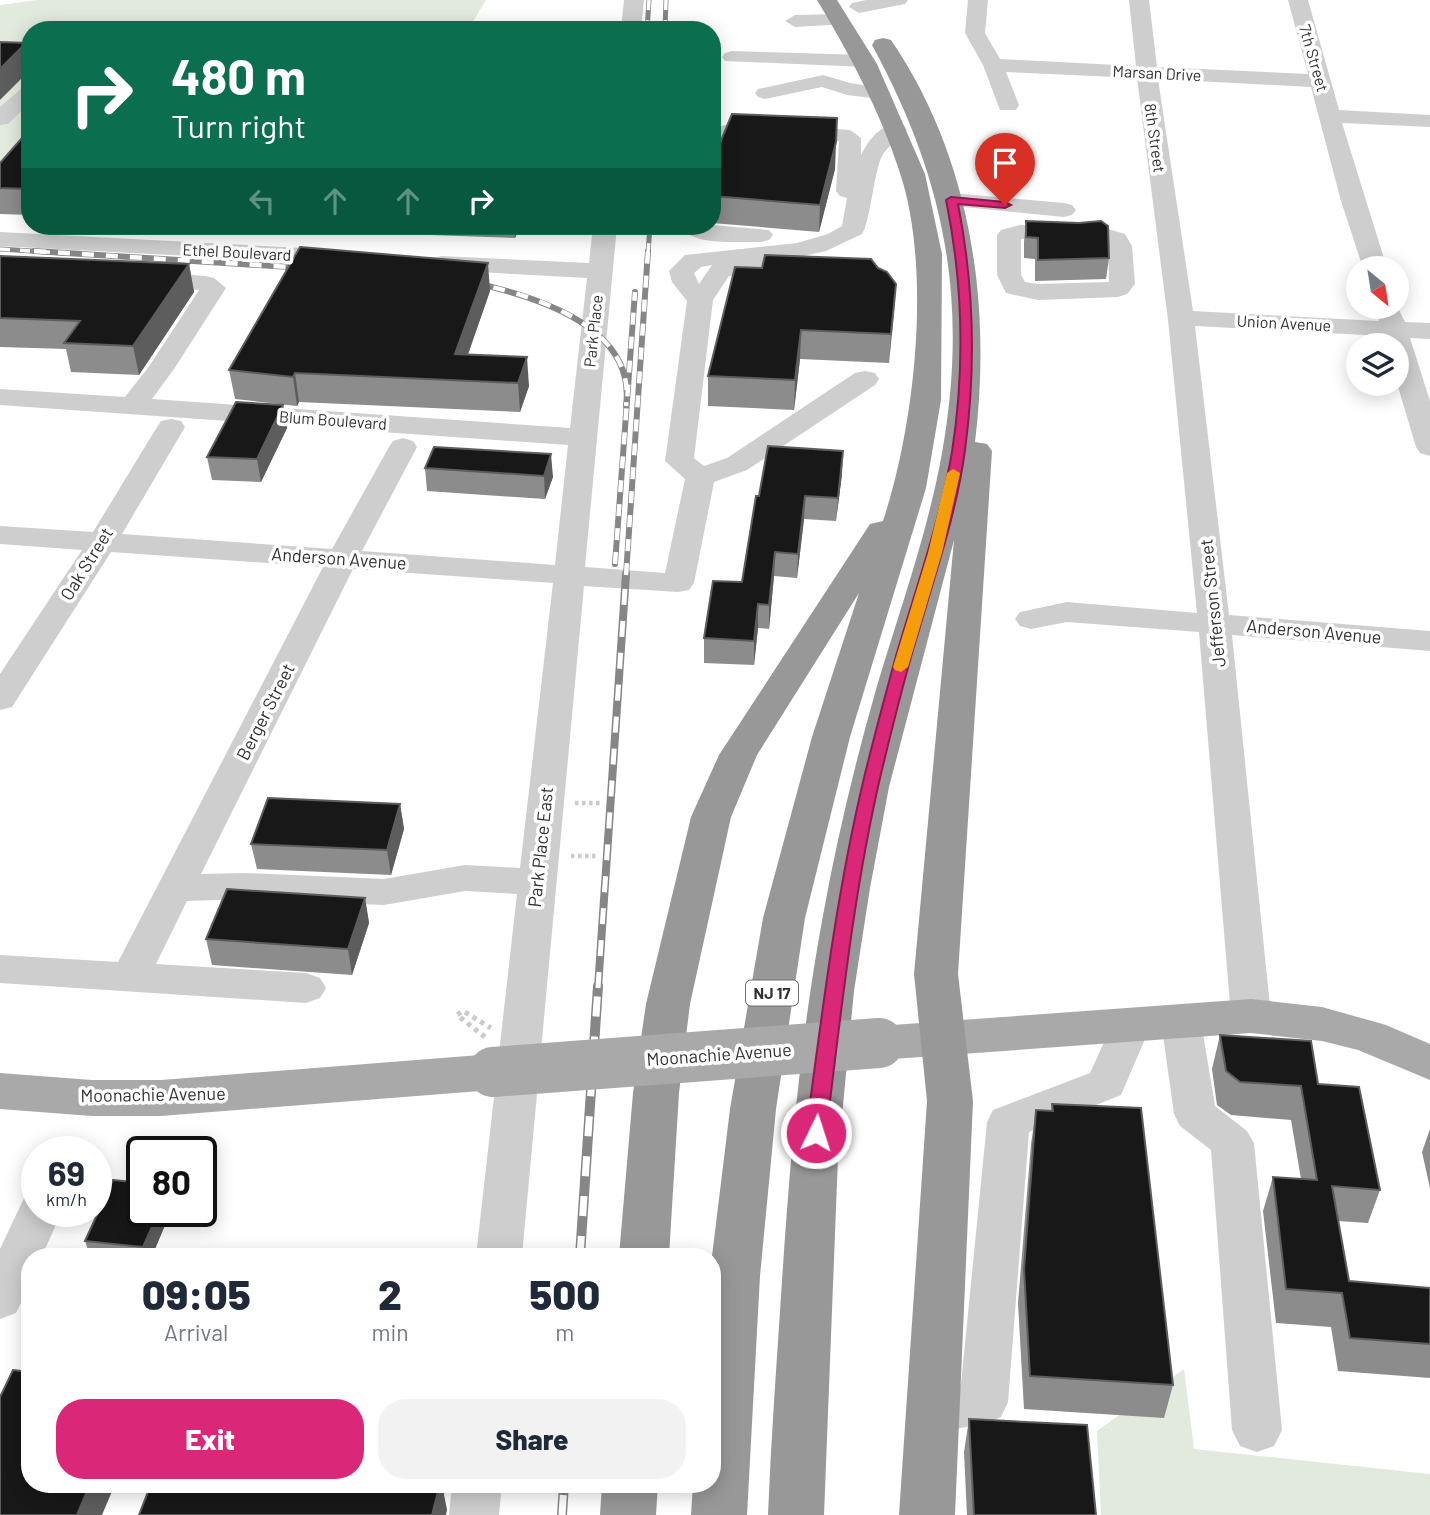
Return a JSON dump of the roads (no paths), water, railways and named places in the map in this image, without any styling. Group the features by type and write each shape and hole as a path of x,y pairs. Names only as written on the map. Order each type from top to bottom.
{"highway":[{"name":"NJ 17","path":"721,1485 735,1276 751,1123 784,918 831,737 910,488 926,400 929,254 913,174 845,7"},
{"path":"845,7 909,91 951,200 963,256 976,446 974,516 936,974 950,1101 927,1515"},
{"path":"796,1515 818,1106 844,919 872,779 903,657 935,553 958,452 967,341"},
{"path":"645,1248 660,1060 668,1004 711,817 725,781 758,723 910,488"},
{"path":"628,1515 629,1493"},
{"name":"NJ 17","path":"719,1515 720,1493"}],"main road":[{"name":"Moonachie Avenue","path":"0,1091 92,1098 161,1098 495,1049 660,1060 1251,1016 1322,1024 1370,1037 1430,1063"}],"street":[{"path":"632,21 634,0"},
{"path":"795,21 845,7 898,0"},
{"path":"978,0 975,33 993,65 1008,105"},
{"name":"8th Street","path":"1139,0 1163,192"},
{"name":"7th Street","path":"1298,0 1372,256"},
{"path":"732,57 785,57 825,72 855,91 880,93"},
{"path":"765,93 865,61"},
{"name":"Marsan Drive","path":"993,65 1321,81"},
{"path":"0,119 21,99"},
{"path":"1331,117 1430,121"},
{"path":"721,133 738,129 842,135 850,138 848,193 855,219"},
{"path":"699,300 684,282 681,271 694,260 791,251 836,241 854,229 860,187 867,167 878,144 896,130"},
{"name":"Jefferson Street","path":"1163,192 1181,318 1216,624 1251,1016"},
{"path":"951,200 1064,210"},
{"path":"1076,234 1020,232 1009,235 1009,275 1015,288 1038,292 1118,289 1122,284 1120,246 1116,239 1108,236"},
{"path":"721,233 813,237"},
{"name":"Park Place","path":"582,437 604,235"},
{"name":"Ethel Boulevard","path":"0,239 368,259"},
{"path":"422,262 599,271"},
{"path":"838,264 722,269 699,300 679,461 700,477 737,464 865,379"},
{"path":"123,277 205,283 213,288 161,369 132,406"},
{"name":"Union Avenue","path":"1181,318 1346,318"},
{"path":"1391,319 1430,447"},
{"name":"Union Avenue","path":"1394,319 1430,331"},
{"name":"Blum Boulevard","path":"0,397 582,437"},
{"name":"Oak Street","path":"0,700 101,544 171,427"},
{"name":"Park Place East","path":"500,1248 549,869 568,575 582,437"},
{"name":"Berger Street","path":"130,978 345,559 377,491 403,447"},
{"name":"Anderson Avenue","path":"0,535 678,583 700,477"},
{"name":"Anderson Avenue","path":"1031,619 1066,612 1430,641"},
{"path":"176,888 246,886 384,892 465,878 549,869"},
{"path":"0,969 306,988"},
{"path":"1181,1021 1195,1114 1232,1143 1257,1430"},
{"path":"932,1411 984,1402 1008,1122 1106,1084 1131,1024"},
{"path":"23,1248 33,1227"},
{"path":"0,1299 21,1253"},
{"path":"474,1515 476,1493"}],"railway":[{"path":"648,21 649,0"},
{"path":"665,21 666,0"},
{"path":"648,253 649,235"},
{"path":"0,249 62,253"},
{"path":"34,251 306,268"},
{"path":"626,575 648,251"},
{"path":"470,282 522,295 550,306 575,318 598,335 615,354 625,378 626,406"},
{"path":"615,564 635,292"},
{"path":"598,988 626,574"},
{"path":"581,1248 598,986"},
{"path":"562,1515 563,1493"}]}
